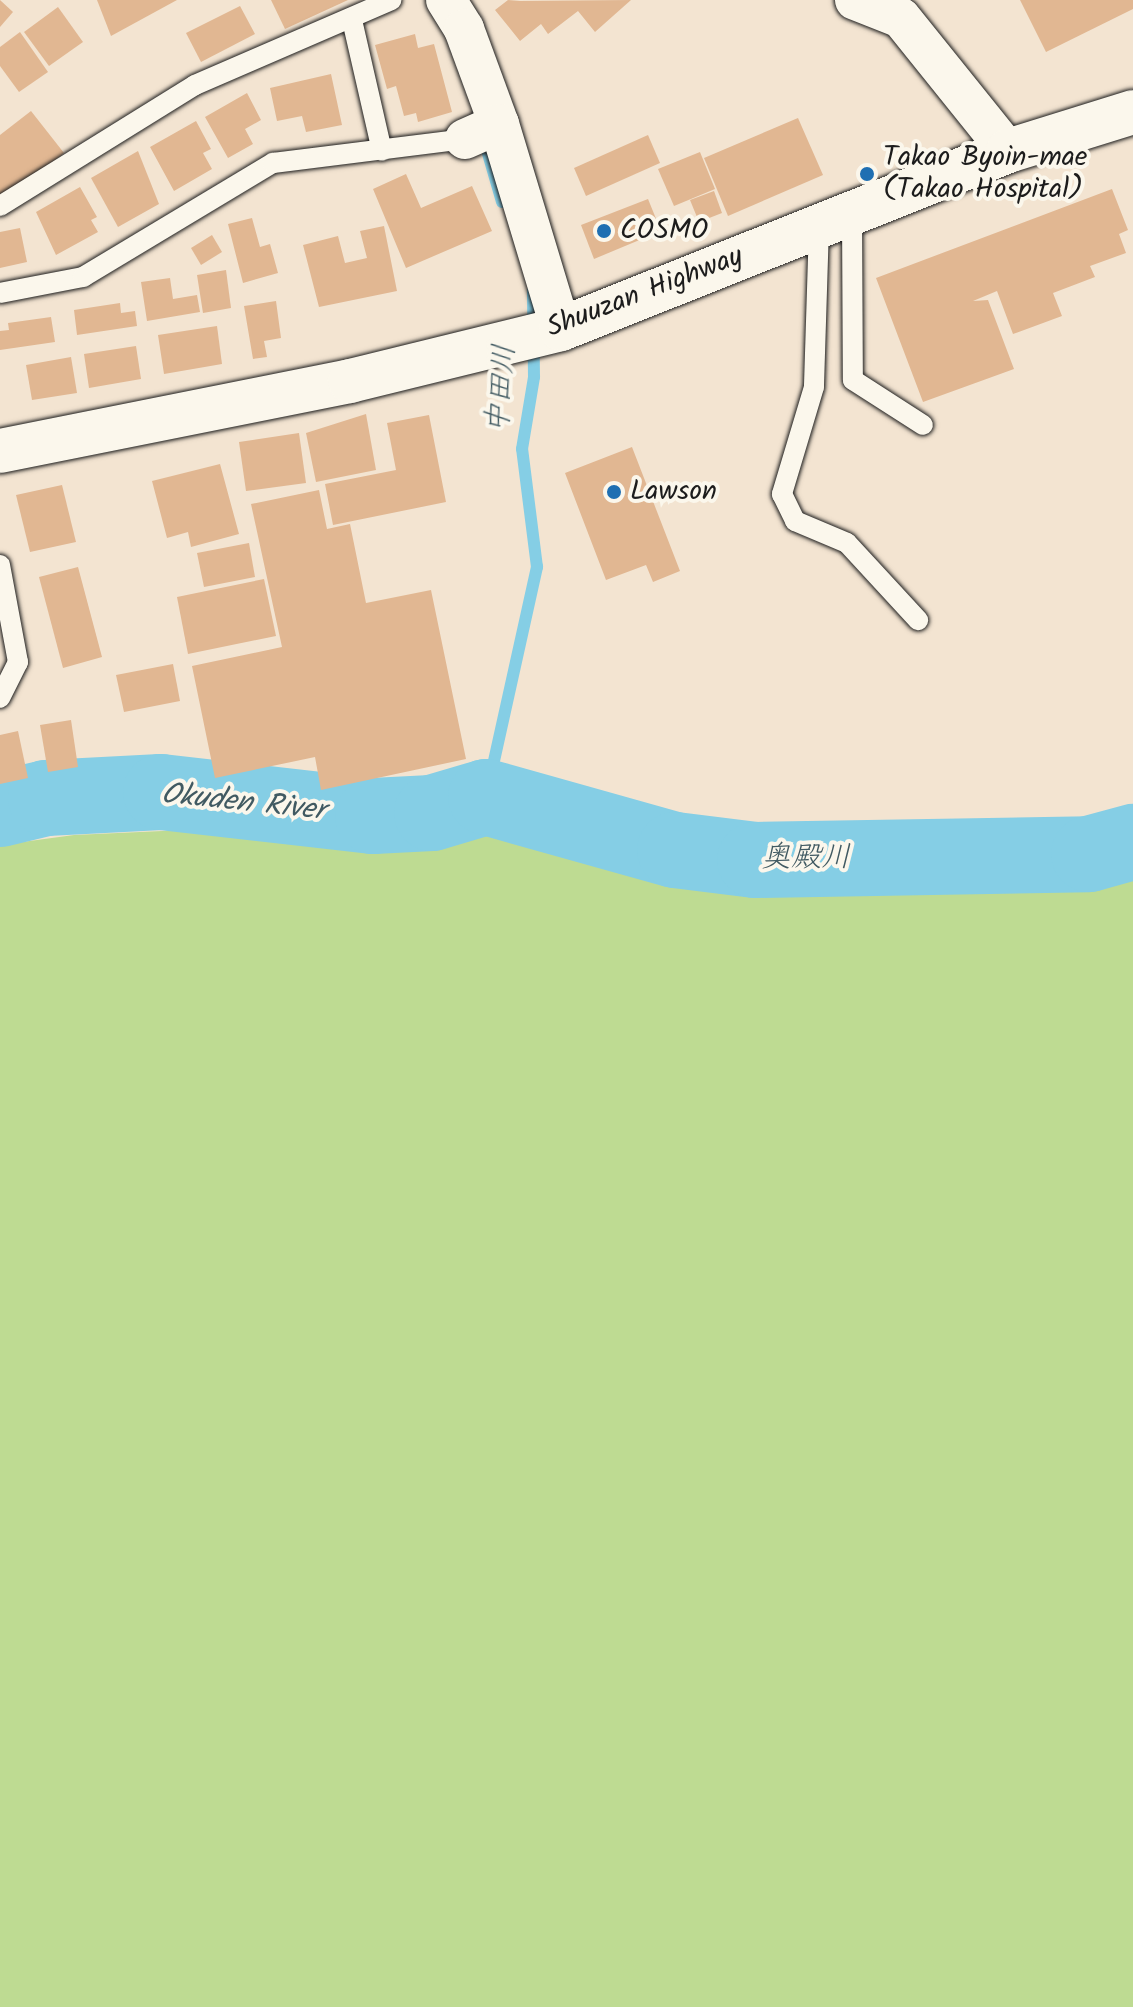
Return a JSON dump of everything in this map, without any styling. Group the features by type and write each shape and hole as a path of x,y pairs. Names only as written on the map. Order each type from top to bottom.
{"highway":[{"name":"Shuuzan Highway","path":"0,451 350,381 544,333 1008,151 1133,112"}],"street":[{"path":"446,0 464,29 484,132 544,333"},
{"path":"877,4 901,18 1008,151"}],"lane":[{"path":"0,206 195,85 352,20 391,0"},
{"path":"352,20 382,151"},
{"path":"0,293 83,277 273,163 382,151 484,132"},
{"path":"835,220 853,380 923,425"},
{"path":"835,220 814,387 782,494 795,521 847,543 918,620"},
{"path":"0,565 18,662 0,698"}],"green space":[{"path":"424,819 1091,870 1133,844 1133,2007 0,2007 0,845 74,835"}],"building":[{"path":"0,0 13,12 0,27"},
{"path":"97,0 177,0 111,36"},
{"path":"271,0 348,0 285,29"},
{"path":"508,0 631,0 595,32 578,11 548,34 541,24 520,41 495,10"},
{"path":"1020,0 1133,0 1133,9 1046,52"},
{"path":"240,6 255,34 201,62 186,33"},
{"path":"58,7 83,42 49,66 24,32"},
{"path":"20,32 48,72 19,92 0,66 0,47"},
{"path":"415,34 418,48 434,44 452,112 418,122 416,113 404,116 396,86 387,89 375,45"},
{"path":"331,74 342,125 306,132 302,116 277,121 270,88"},
{"path":"247,93 261,120 245,129 253,144 228,158 205,117"},
{"path":"31,111 64,153 0,203 0,135"},
{"path":"798,118 823,175 728,216 704,158"},
{"path":"196,121 211,149 203,153 212,169 174,191 150,147"},
{"path":"648,135 660,163 586,196 574,168"},
{"path":"138,151 159,204 118,227 91,178"},
{"path":"700,152 715,189 674,206 658,169"},
{"path":"406,174 421,208 472,186 492,231 406,268 373,189"},
{"path":"80,187 97,217 91,220 98,232 56,255 36,212"},
{"path":"1112,189 1128,230 1119,234 1126,253 1090,266 1095,277 1053,293 1062,316 1013,334 997,291 973,301 988,300 1014,369 923,402 876,278"},
{"path":"714,191 722,213 699,222 690,200"},
{"path":"648,199 661,231 594,259 581,225"},
{"path":"252,218 260,247 270,244 278,273 243,283 228,224"},
{"path":"384,226 397,291 319,307 303,245 338,236 345,263 367,258 360,231"},
{"path":"20,228 27,262 0,268 0,232"},
{"path":"212,235 222,252 201,265 191,248"},
{"path":"226,270 231,308 203,313 197,275"},
{"path":"170,278 173,299 197,295 200,312 147,321 141,282"},
{"path":"276,301 281,338 264,341 267,357 253,359 244,306"},
{"path":"120,303 121,313 135,311 137,326 77,335 74,310"},
{"path":"51,317 55,342 0,350 0,331 9,330 8,323"},
{"path":"217,326 222,364 164,374 158,335"},
{"path":"136,346 141,379 89,388 84,354"},
{"path":"71,357 77,393 32,400 26,365"},
{"path":"366,414 376,470 316,482 306,433"},
{"path":"429,415 446,502 333,525 325,484 396,470 387,423"},
{"path":"299,433 306,483 246,491 239,442"},
{"path":"632,447 680,571 653,582 646,565 606,580 565,473"},
{"path":"220,464 239,534 191,547 188,532 167,538 152,481"},
{"path":"62,485 76,542 30,552 16,495"},
{"path":"319,490 327,529 350,524 366,603 431,590 466,759 321,790 315,757 215,778 192,666 282,647 251,504"},
{"path":"249,543 255,577 204,587 197,553"},
{"path":"78,567 102,657 63,668 39,577"},
{"path":"264,579 276,636 188,654 177,597"},
{"path":"173,664 180,701 124,712 116,675"},
{"path":"71,720 78,767 48,772 40,725"},
{"path":"18,731 28,778 0,784 0,735"}],"waterway":[{"name":"中田川","path":"487,150 502,202"},
{"name":"中田川","path":"486,797 537,567 522,449 534,377 533,291"},
{"name":"奥殿川","path":"0,809 46,798 161,792 373,816 432,813 486,797 675,850 755,860 1089,854 1133,842"}],"place":[{"name":"Takao Byoin-mae (Takao Hospital)","path":"867,174"},
{"name":"COSMO","path":"604,231"},
{"name":"Lawson","path":"614,492"}],"water label":[{"name":"Okuden River","path":"243,803"}]}
